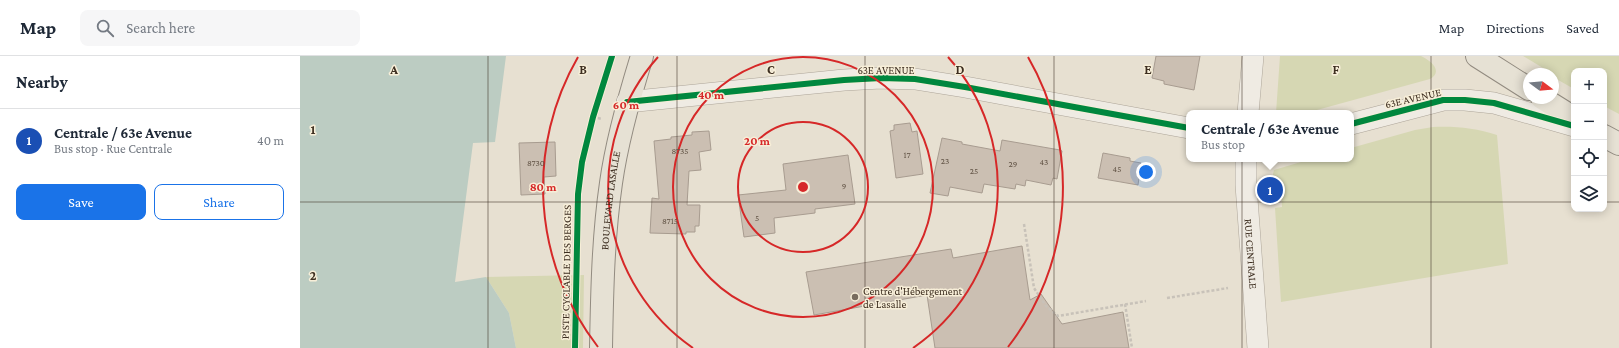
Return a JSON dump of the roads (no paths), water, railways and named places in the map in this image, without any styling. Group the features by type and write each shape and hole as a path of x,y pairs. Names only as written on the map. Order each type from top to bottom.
{"main road":[{"name":"BOULEVARD LASALLE","path":"601,348 603,266 610,184 627,102 642,56"},
{"path":"1477,56 1523,85"},
{"path":"1552,104 1571,116"},
{"path":"1607,138 1619,144"}],"street":[{"path":"1248,110 1253,56"},
{"name":"63E AVENUE","path":"627,102 844,80 881,78 915,80 965,87 1186,127"},
{"name":"63E AVENUE","path":"1354,123 1443,100 1465,100 1494,103 1571,125"},
{"name":"RUE CENTRALE","path":"1246,162 1246,185 1258,348"}],"place":[{"name":"Centrale / 63e Avenue","path":"1270,190"},
{"name":"Centre d'Hébergement de Lasalle","path":"855,297"}]}
